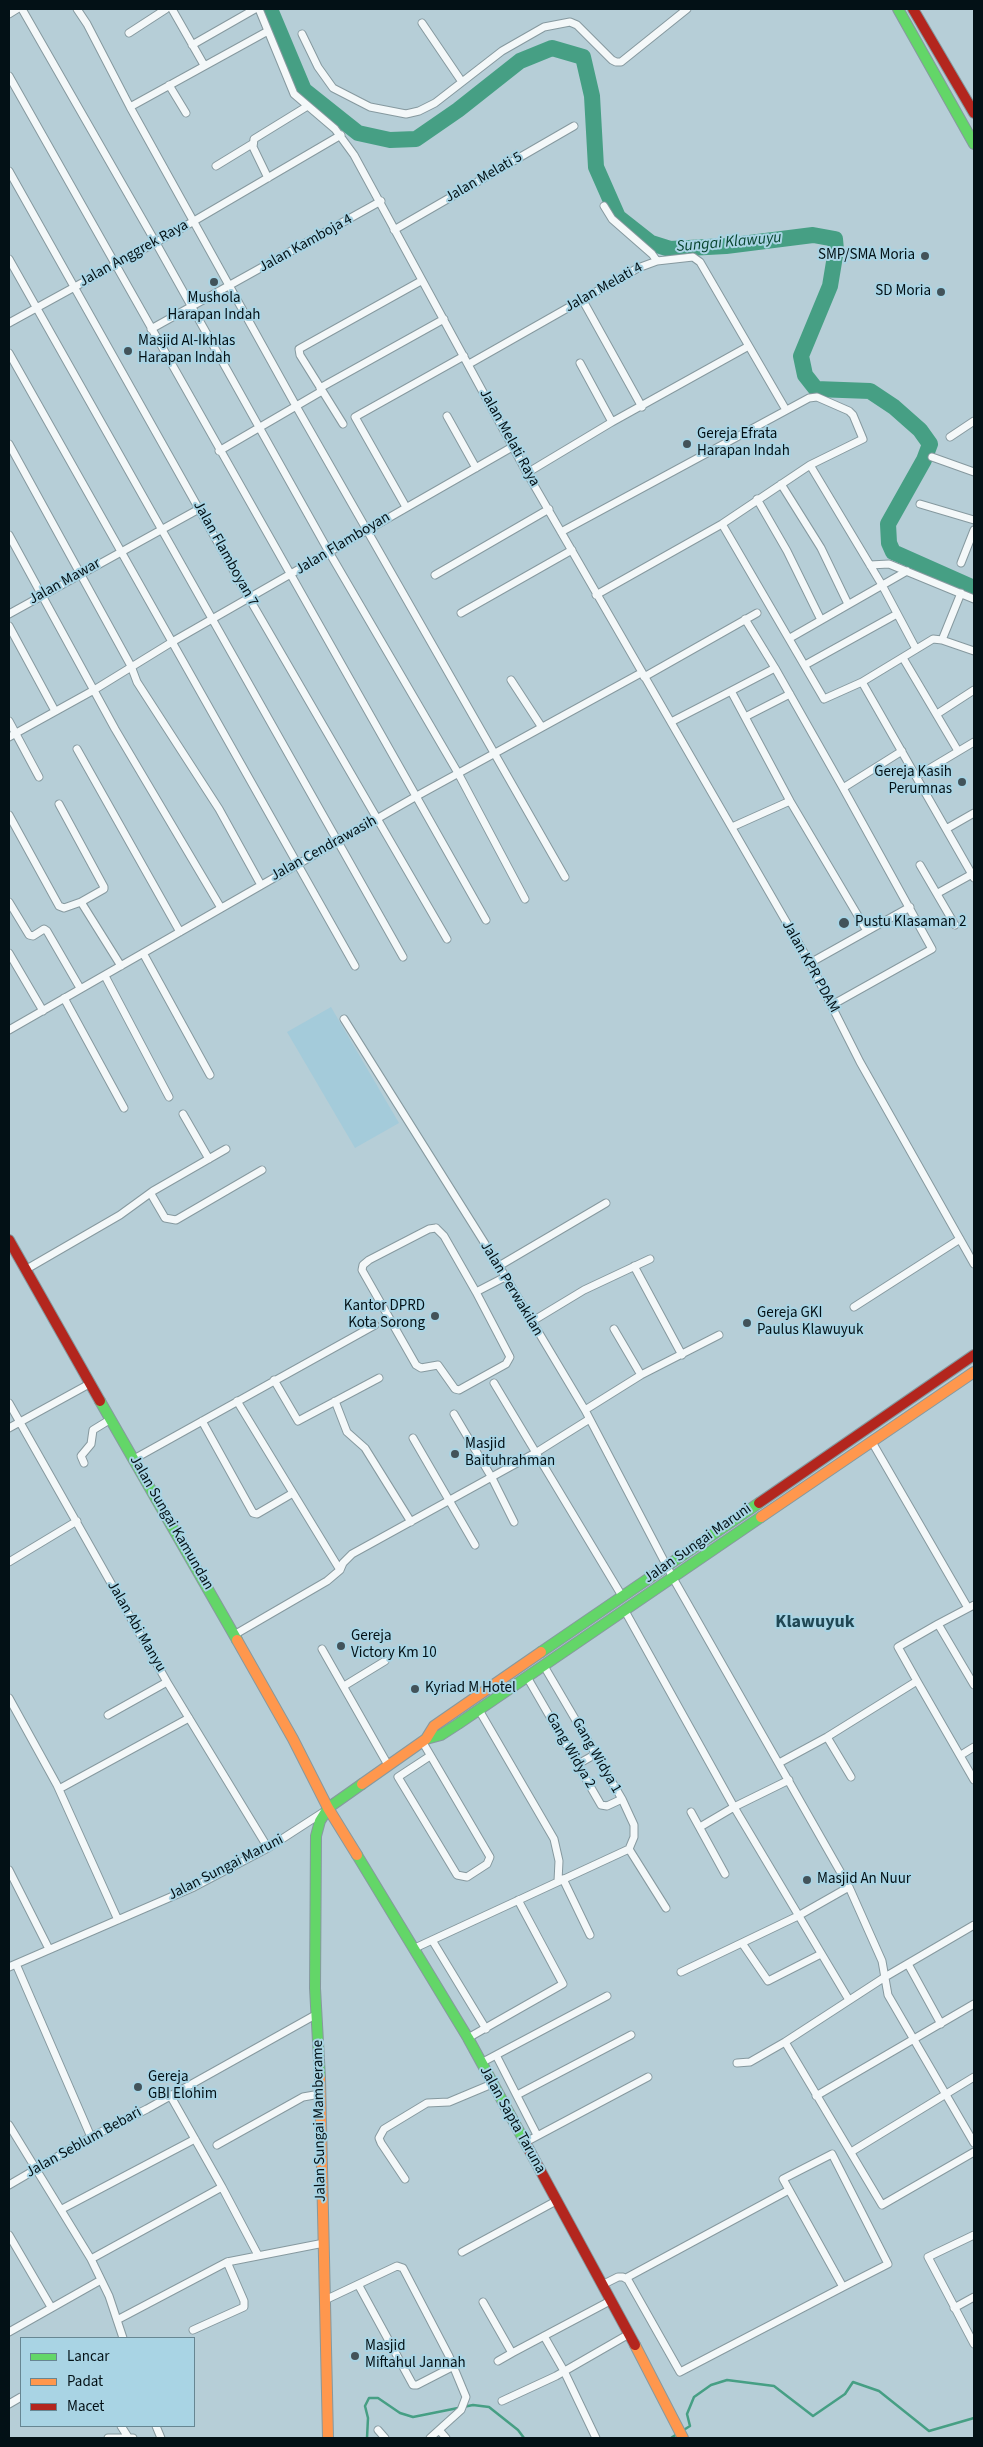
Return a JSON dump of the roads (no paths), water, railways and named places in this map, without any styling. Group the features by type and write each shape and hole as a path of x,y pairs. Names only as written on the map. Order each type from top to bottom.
{"main road":[{"path":"898,9 974,144"},
{"path":"913,9 974,113"},
{"name":"Jalan Sungai Kamundan","path":"9,1240 293,1739 328,1808"},
{"name":"Jalan Sungai Maruni","path":"424,1740 434,1726 446,1717 974,1355"},
{"name":"Jalan Sungai Maruni","path":"328,1808 424,1740 441,1735 479,1710 974,1372"},
{"name":"Jalan Sapta Taruna","path":"328,1808 415,1948 468,2038 629,2334 683,2438"},
{"name":"Jalan Sungai Mamberame","path":"328,1808 317,1828 316,1836 315,1988 320,2094 328,2438"}],"street":[{"path":"9,14 17,9"},
{"path":"22,9 156,243 258,428 458,773 525,899"},
{"path":"77,9 87,24 130,107 194,221 341,135 306,107 294,94 287,83 259,9"},
{"path":"129,33 166,9"},
{"path":"172,9 204,65"},
{"path":"192,45 255,9"},
{"path":"302,34 318,67 333,88 370,107 406,114 419,111 434,103 502,51 544,27 560,22 570,22 578,25 612,60 621,62 687,9"},
{"path":"422,23 462,82"},
{"path":"130,107 268,31"},
{"path":"9,76 219,451 486,920"},
{"path":"169,85 186,113"},
{"path":"216,166 252,144 255,137 306,107"},
{"name":"Jalan Melati 5","path":"394,230 574,126"},
{"name":"Jalan Melati Raya","path":"341,135 381,201 421,281 469,364 514,446 527,474 549,509 642,675"},
{"path":"252,144 268,178"},
{"name":"Jalan Flamboyan 7","path":"9,171 249,598 376,820 447,939"},
{"name":"Jalan Kamboja 4","path":"151,329 381,201"},
{"path":"604,206 612,219 657,261"},
{"name":"Jalan Anggrek Raya","path":"9,324 194,221 296,406 566,877"},
{"name":"Jalan Melati 4","path":"469,364 638,268 657,261 690,257 698,260 786,410"},
{"path":"9,259 211,619 404,957"},
{"path":"343,424 300,355 299,349 421,281"},
{"path":"582,299 642,406"},
{"path":"219,451 296,406 321,389 444,320"},
{"path":"527,474 612,422 748,347"},
{"path":"9,353 355,966"},
{"path":"406,506 355,417 464,356"},
{"path":"580,364 612,422"},
{"path":"561,532 810,398 817,397 849,411 864,437 810,465 722,524 596,595"},
{"path":"447,416 476,468"},
{"path":"950,437 974,421"},
{"path":"9,444 131,666 139,686 219,809 261,884"},
{"name":"Jalan Flamboyan","path":"12,735 94,690 211,619 290,576 406,506 514,446"},
{"path":"932,456 974,472"},
{"path":"810,465 882,585 916,650"},
{"path":"781,484 821,548 848,604"},
{"path":"757,500 787,551 821,620"},
{"path":"920,504 974,520"},
{"name":"Jalan Mawar","path":"9,614 199,509"},
{"path":"435,575 549,509"},
{"path":"722,524 824,699 862,682 933,639 942,640 974,651"},
{"path":"961,563 974,530"},
{"path":"9,536 94,690 221,908"},
{"path":"461,613 572,550"},
{"path":"870,565 885,563 974,599"},
{"path":"790,638 907,571"},
{"path":"942,640 961,593"},
{"name":"Jalan Cendrawasih","path":"9,1030 261,884 541,726 642,675 756,613"},
{"path":"805,664 897,614"},
{"path":"745,619 790,694 932,949 832,1005"},
{"path":"9,626 55,711"},
{"path":"903,658 958,751"},
{"path":"671,722 775,668"},
{"name":"Jalan KPR PDAM","path":"642,675 810,963 860,1062 974,1264"},
{"path":"511,680 541,726"},
{"path":"862,682 974,875 938,893"},
{"path":"937,714 974,690"},
{"path":"731,691 790,801 867,931"},
{"path":"745,717 790,694"},
{"path":"9,721 12,735 39,777"},
{"path":"917,776 974,742"},
{"path":"77,749 180,932"},
{"path":"843,788 902,751"},
{"path":"732,828 790,801"},
{"path":"9,815 59,906 64,908 82,902 104,890 104,887 59,804"},
{"path":"946,829 974,813"},
{"path":"920,865 955,925"},
{"path":"9,902 29,935 33,936 44,929 48,931 80,988"},
{"path":"82,902 121,966"},
{"path":"810,963 910,907"},
{"path":"9,953 43,1011"},
{"path":"143,953 210,1075"},
{"path":"105,976 169,1097"},
{"path":"64,998 124,1108"},
{"name":"Jalan Perwakilan","path":"344,1019 499,1266 585,1410 588,1420 666,1566 849,1887 882,1961 888,1995 974,2143"},
{"path":"183,1114 208,1159"},
{"path":"26,1270 120,1215 226,1149"},
{"path":"151,1194 166,1218 176,1220 262,1170"},
{"path":"499,1266 606,1203"},
{"path":"436,1228 442,1233 476,1292 510,1356 506,1364 458,1390 438,1364 421,1368 416,1365 364,1276 362,1268 369,1260 429,1229 436,1228"},
{"path":"854,1306 960,1240"},
{"path":"531,1322 584,1290 650,1259"},
{"path":"634,1266 682,1355"},
{"path":"476,1292 505,1277"},
{"path":"134,1459 375,1324"},
{"path":"614,1329 641,1375"},
{"path":"585,1410 641,1375 719,1335"},
{"path":"274,1380 296,1420 378,1378"},
{"path":"494,1383 622,1596"},
{"path":"9,1428 91,1384"},
{"path":"238,1401 340,1570"},
{"path":"335,1401 347,1432 365,1448 411,1522"},
{"name":"Jalan Abi Manyu","path":"9,1403 167,1682 268,1848"},
{"path":"454,1414 492,1478 514,1522"},
{"path":"84,1463 82,1456 93,1442 93,1430 111,1419"},
{"path":"234,1635 327,1581 340,1570 343,1563 352,1554 450,1499 492,1478 588,1420"},
{"path":"202,1422 253,1513 258,1514 293,1493"},
{"path":"413,1438 475,1545"},
{"path":"872,1442 971,1607 898,1647 974,1780"},
{"path":"9,1562 77,1522"},
{"path":"624,1611 734,1807 848,2000"},
{"path":"938,1624 974,1684"},
{"path":"322,1649 388,1765"},
{"path":"344,1686 384,1661"},
{"name":"Gang Widya 1","path":"544,1666 622,1799 634,1828 634,1840 629,1849"},
{"name":"Gang Widya 2","path":"527,1677 602,1806 607,1806 622,1799"},
{"path":"779,1763 827,1737 917,1681"},
{"path":"108,1715 167,1682"},
{"path":"9,1698 59,1790 118,1920"},
{"path":"479,1710 554,1838 559,1860 560,1880 590,1936"},
{"path":"59,1790 189,1718"},
{"path":"827,1737 851,1777"},
{"path":"424,1740 430,1756 490,1856 487,1864 467,1877 457,1875 398,1777 430,1756"},
{"path":"961,1755 974,1747"},
{"path":"578,1764 596,1754"},
{"path":"700,1827 734,1807 789,1780"},
{"name":"Jalan Sungai Maruni","path":"9,1967 194,1887 268,1848 314,1820 328,1808"},
{"path":"691,1812 725,1874"},
{"path":"415,1948 629,1849 666,1908"},
{"path":"9,1870 49,1949"},
{"path":"681,1972 798,1916 849,1887"},
{"path":"468,2038 563,1984 518,1900"},
{"path":"737,2063 750,2062 785,2042 885,1977 974,1925"},
{"path":"432,1940 486,2029"},
{"path":"742,1944 768,1981 821,1954"},
{"path":"16,1964 91,2137"},
{"path":"908,1964 941,2024"},
{"path":"481,2064 607,1996"},
{"path":"816,2096 974,2004"},
{"name":"Jalan Seblum Bebari","path":"9,2185 91,2137 317,2014"},
{"path":"517,2096 631,2035"},
{"path":"785,2042 881,2204 884,2205 974,2152"},
{"path":"496,2056 538,2135"},
{"path":"524,2143 648,2076"},
{"path":"851,2152 974,2077"},
{"path":"405,2179 381,2143 380,2138 384,2128 427,2103 449,2102 492,2084"},
{"path":"217,2144 303,2097 320,2094"},
{"path":"170,2095 258,2255"},
{"path":"9,2125 62,2209 90,2259 101,2280 123,2337"},
{"path":"62,2209 195,2139"},
{"path":"626,2278 680,2372 888,2264 832,2154 783,2179 818,2238 843,2287"},
{"path":"90,2259 222,2187"},
{"path":"602,2285 618,2277 626,2278 789,2190"},
{"path":"462,2252 556,2201"},
{"path":"9,2235 51,2307"},
{"path":"974,2235 928,2257 974,2344"},
{"path":"116,2320 227,2262 324,2243"},
{"path":"193,2330 244,2307 244,2301 227,2262"},
{"path":"325,2300 359,2286 397,2266 403,2268 454,2366 466,2397 463,2408 430,2438"},
{"path":"9,2332 101,2280"},
{"path":"359,2286 413,2385 417,2385 454,2366"},
{"path":"954,2308 974,2297"},
{"path":"498,2361 610,2300"},
{"path":"483,2302 512,2353"},
{"path":"502,2401 564,2371 629,2334"},
{"path":"544,2336 564,2371 596,2438"},
{"path":"9,2404 20,2398"},
{"path":"122,2427 131,2438"},
{"path":"378,2430 385,2438"},
{"path":"439,2430 446,2438"},
{"path":"108,2438 131,2438"}],"waterway":[{"name":"Sungai Klawuyu","path":"270,9 304,90 358,133 390,140 416,139 458,110 520,61 552,48 583,57 592,96 596,167 618,217 651,243 670,249 726,246 813,235 835,239 836,250 830,286 801,356 805,375 816,389 870,391 894,407 920,430 930,444 924,460 888,524 889,543 893,552 974,588"},
{"path":"682,2431 690,2426 687,2414 694,2397 711,2385 727,2380 774,2386 813,2416 845,2394 853,2382 879,2391 929,2431 974,2418"},
{"path":"367,2438 368,2418 365,2406 369,2398 378,2398 400,2413 413,2417 473,2405 489,2407 518,2430 524,2438"},
{"path":"671,2438 677,2434"}],"place":[{"name":"SMP/SMA Moria","path":"925,256"},
{"name":"Mushola Harapan Indah","path":"214,282"},
{"name":"SD Moria","path":"941,292"},
{"name":"Masjid Al-Ikhlas Harapan Indah","path":"128,351"},
{"name":"Gereja Efrata Harapan Indah","path":"687,444"},
{"name":"Gereja Kasih Perumnas","path":"962,782"},
{"name":"Pustu Klasaman 2","path":"844,923"},
{"name":"Kantor DPRD Kota Sorong","path":"435,1316"},
{"name":"Gereja GKI Paulus Klawuyuk","path":"747,1323"},
{"name":"Masjid Baituhrahman","path":"455,1454"},
{"name":"Gereja Victory Km 10","path":"341,1646"},
{"name":"Kyriad M Hotel","path":"415,1689"},
{"name":"Masjid An Nuur","path":"807,1880"},
{"name":"Gereja GBI Elohim","path":"138,2087"},
{"name":"Masjid Miftahul Jannah","path":"355,2356"}],"district":[{"name":"Klawuyuk","path":"815,1623"}]}
